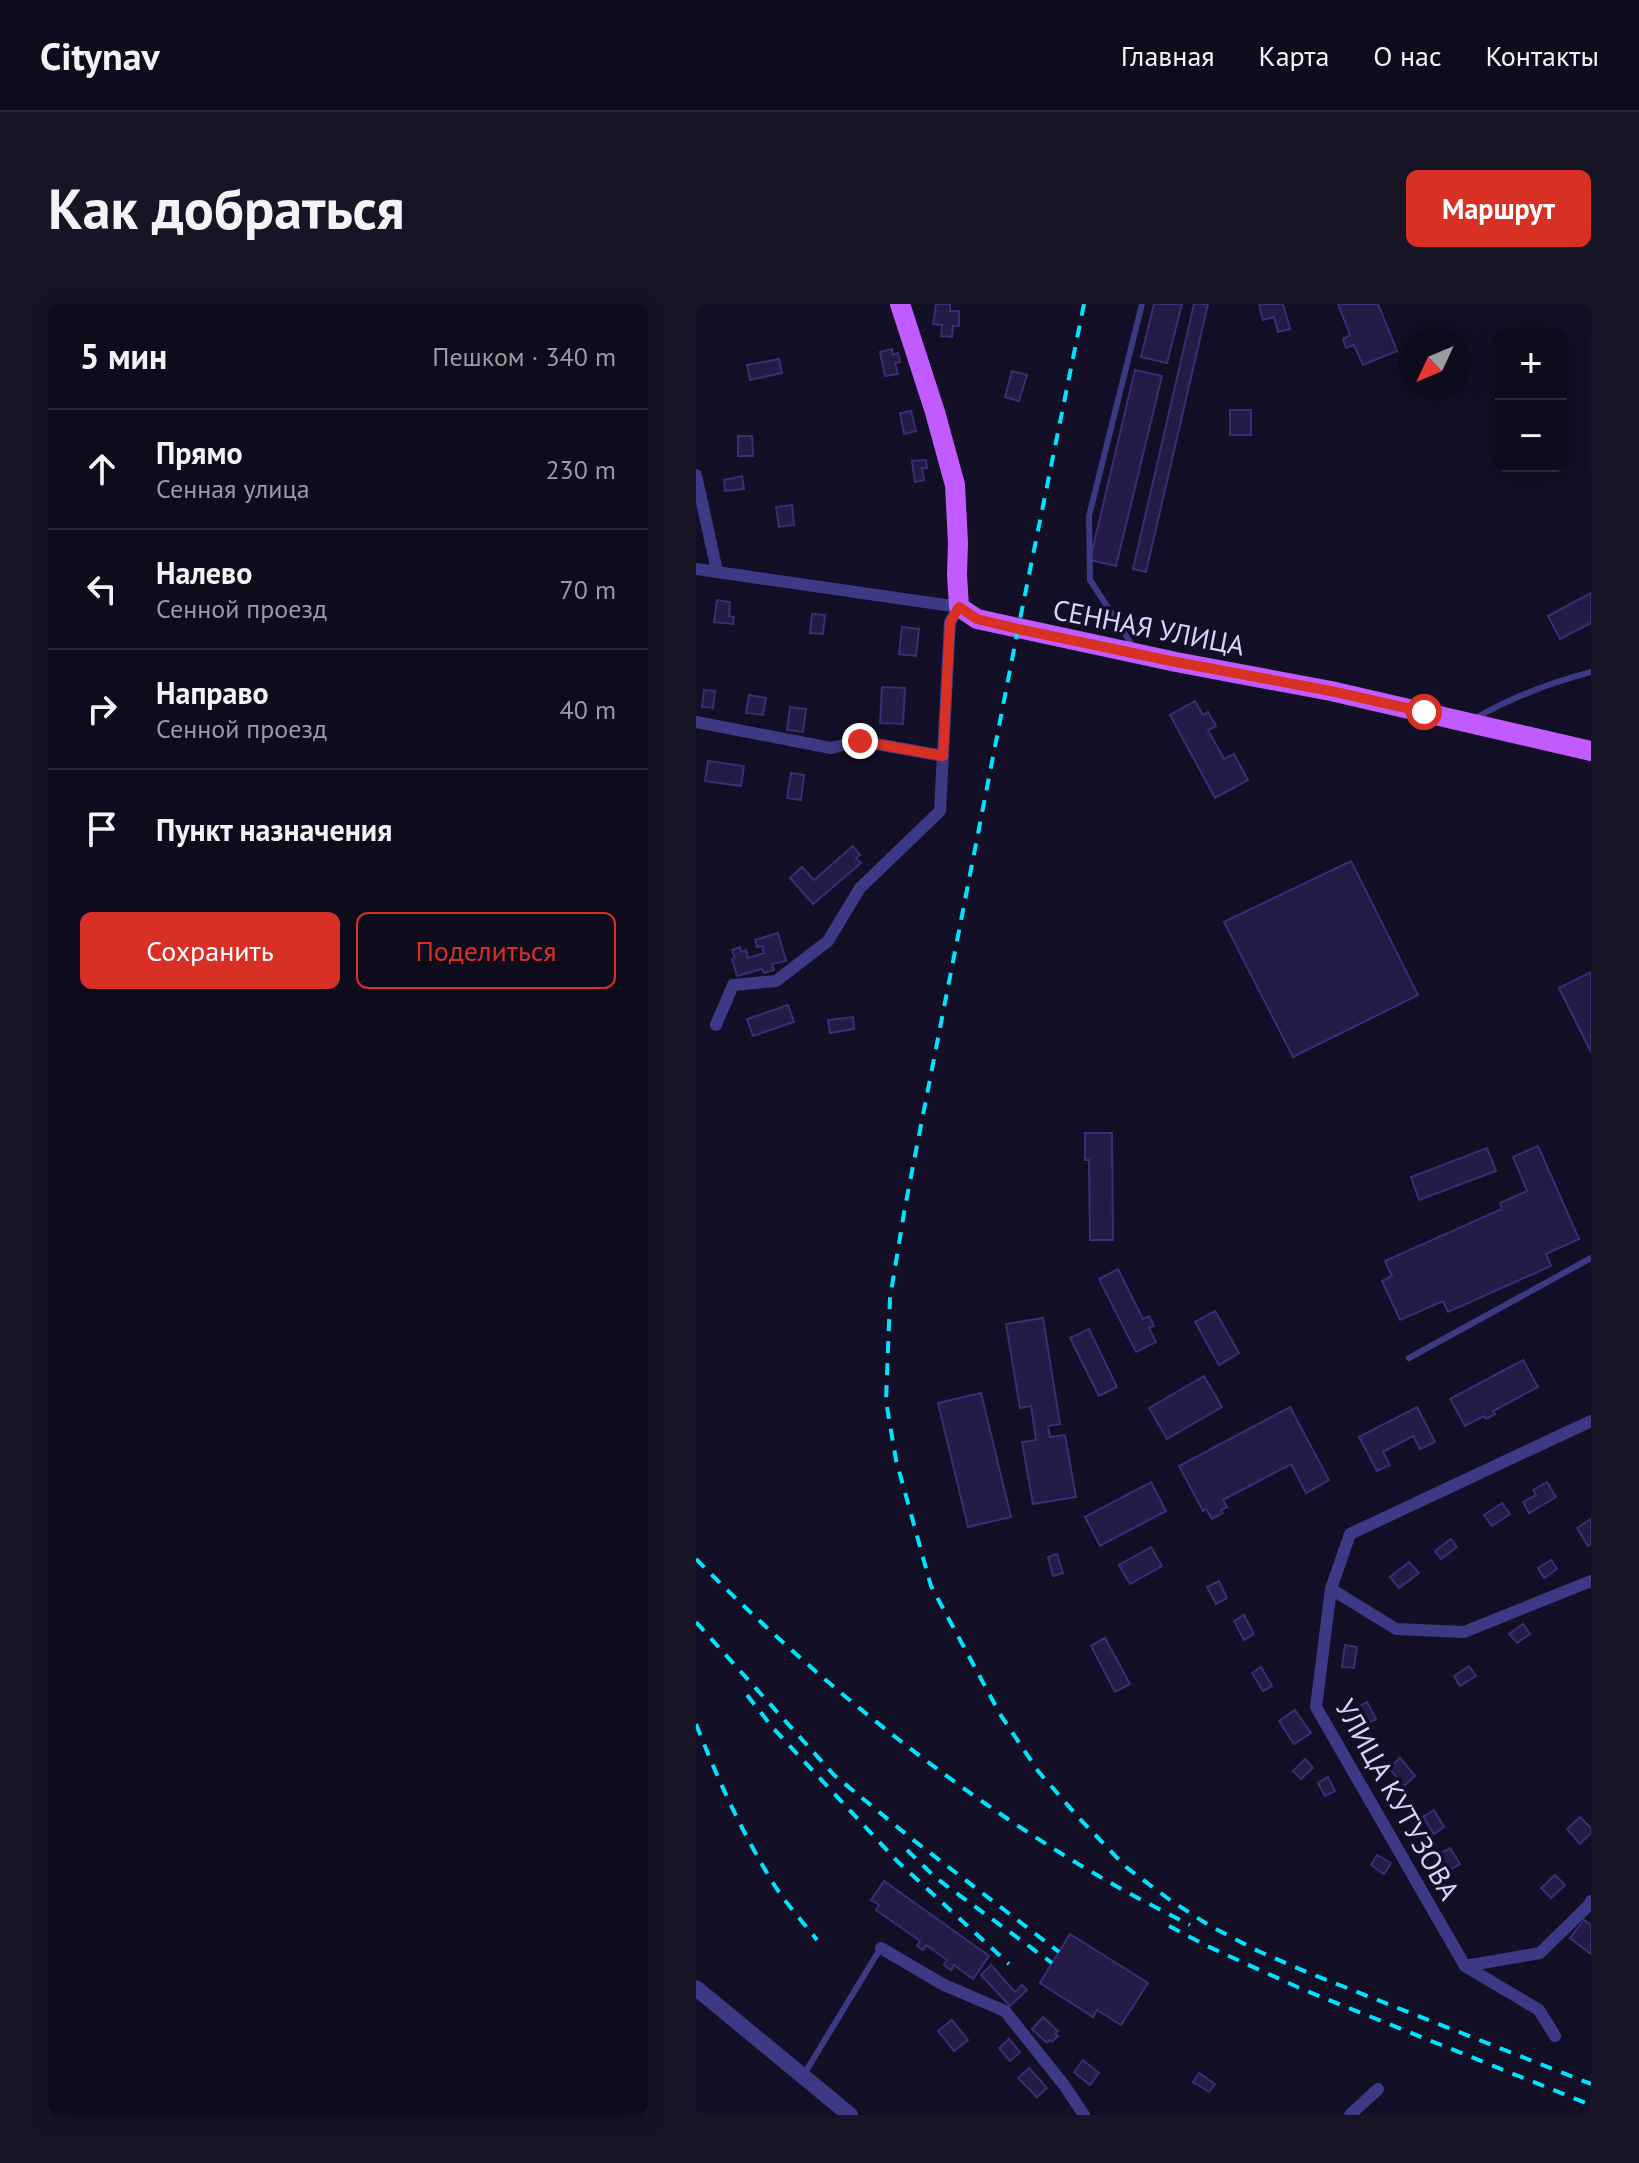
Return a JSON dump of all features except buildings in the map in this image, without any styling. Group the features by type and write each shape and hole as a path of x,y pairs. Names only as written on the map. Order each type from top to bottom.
{"main road":[{"path":"900,304 955,485 959,607"},
{"name":"СЕННАЯ УЛИЦА","path":"959,607 977,619 1331,691 1591,751"}],"street":[{"path":"696,475 717,571"},
{"name":"СЕННАЯ УЛИЦА","path":"696,569 959,607"},
{"path":"716,1025 733,985 776,981 828,941 860,888 940,811 950,622 959,607"},
{"path":"696,722 831,748 860,741 943,756"},
{"name":"УЛИЦА КУТУЗОВА","path":"1465,1966 1316,1707 1331,1589 1350,1534 1591,1421"},
{"path":"1331,1589 1396,1629 1464,1632 1591,1581"},
{"path":"1465,1966 1540,1953 1591,1901"},
{"path":"881,1948 944,1985 1005,2011 1084,2115"},
{"path":"1465,1966 1539,2010 1555,2036"},
{"path":"696,1988 850,2115"},
{"path":"1350,2115 1378,2089"}],"lane":[{"path":"1138,654 1090,580 1089,516 1142,304"},
{"path":"1469,722 1505,701 1591,672"},
{"path":"1409,1358 1591,1258"},
{"path":"803,2076 881,1948"}],"railway":[{"path":"1084,304 905,1207 890,1298 886,1401 896,1460 931,1586 1000,1714 1038,1771 1126,1867 1210,1926 1258,1951 1591,2084"},
{"path":"696,1559 790,1649 945,1775 1054,1849 1190,1925"},
{"path":"696,1622 834,1775 1059,1952"},
{"path":"747,1695 773,1728 898,1862 1009,1964"},
{"path":"696,1724 752,1847 780,1893 817,1940"},
{"path":"907,1850 936,1878 1052,1963"},
{"path":"1169,1926 1304,1990 1591,2105"}],"route":[{"path":"860,741 943,756 950,622 959,607 977,619 1018,629 1424,712"}]}
